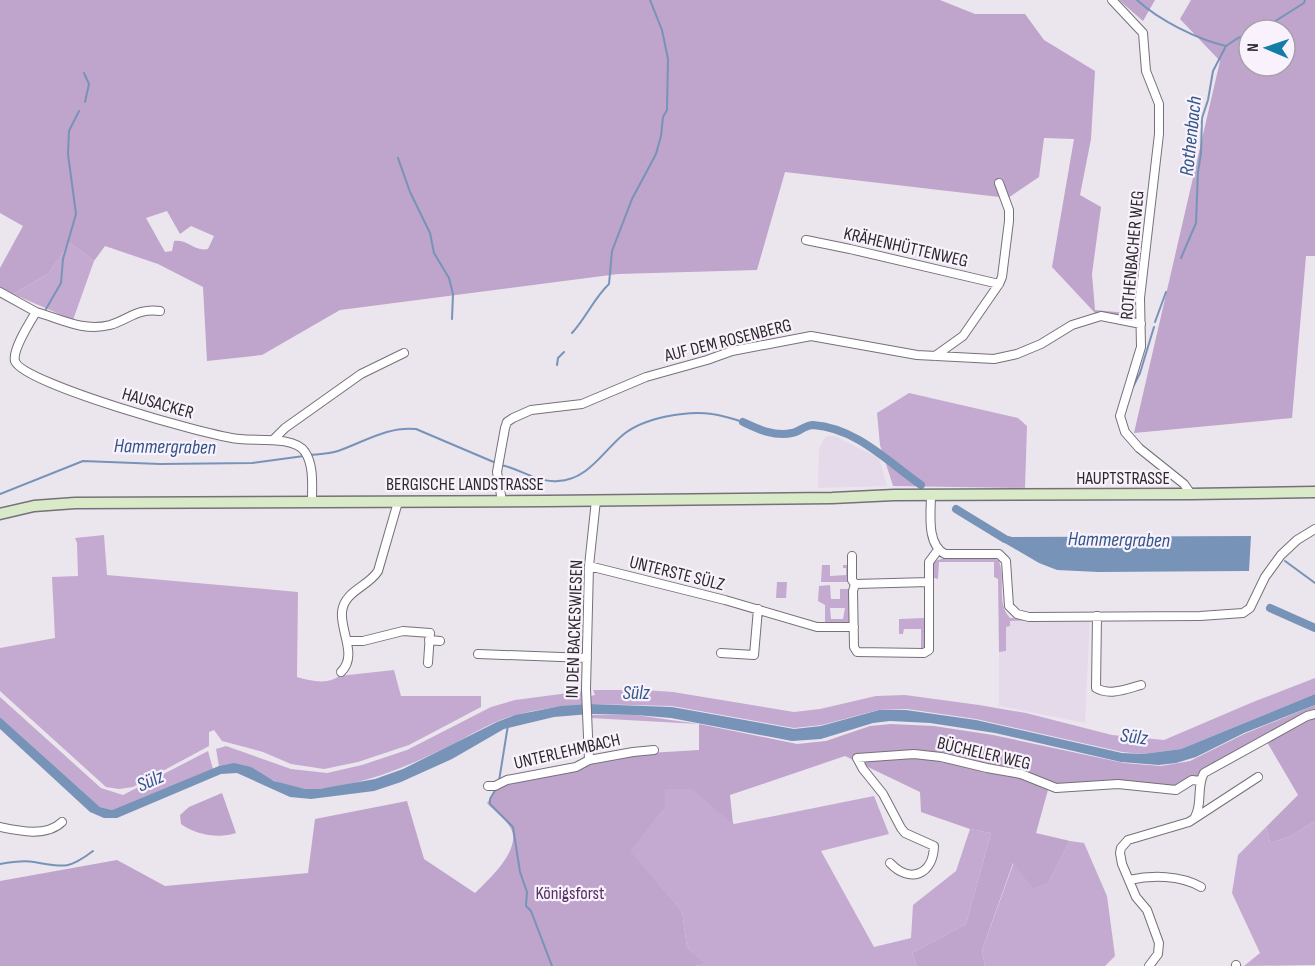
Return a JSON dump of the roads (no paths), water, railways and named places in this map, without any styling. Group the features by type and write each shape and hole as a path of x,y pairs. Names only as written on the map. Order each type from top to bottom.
{"main road":[{"name":"HAUPTSTRASSE","path":"931,494 1315,492"},
{"name":"BERGISCHE LANDSTRASSE","path":"0,514 18,509 63,503 832,498 931,494"}],"street":[{"name":"ROTHENBACHER WEG","path":"1112,0 1143,33 1146,70 1160,104 1159,134 1140,298 1141,347 1120,411 1121,424 1139,448 1184,484 1191,494"},
{"path":"934,356 963,336 999,284 1004,268 1009,210 999,183"},
{"name":"KRÄHENHÜTTENWEG","path":"806,240 999,284"},
{"path":"0,292 36,312 84,328 110,325 146,309 160,311"},
{"name":"HAUSACKER","path":"36,312 14,352 18,367 42,381 108,404 235,439 261,441 274,439 287,442 305,452 309,462 312,501"},
{"name":"AUF DEM ROSENBERG","path":"502,501 498,464 507,422 525,412 537,409 582,404 646,377 732,351 811,336 894,352 994,359 1017,354 1041,344 1072,325 1101,316 1141,324"},
{"path":"274,439 285,428 361,374 404,353"},
{"path":"931,494 933,542 938,550 945,554 999,554 1006,561 1009,606 1017,614 1029,617 1206,616 1247,611 1278,560 1297,540 1315,529"},
{"name":"IN DEN BACKESWIESEN","path":"589,760 586,691 589,566 596,500"},
{"path":"341,672 346,667 348,641 342,621 345,602 355,590 372,581 378,571 398,502"},
{"path":"1307,534 1315,542"},
{"path":"852,556 852,580 855,584 854,648 857,652 924,653 929,650 929,562 938,550"},
{"name":"UNTERSTE SÜLZ","path":"589,566 758,609 817,627 854,627"},
{"path":"855,584 929,582"},
{"path":"720,653 754,655 758,609"},
{"path":"1097,615 1096,688 1102,692 1121,691 1141,685"},
{"path":"348,641 363,641 403,631 430,633 428,663"},
{"path":"429,640 440,641"},
{"path":"478,654 587,658"},
{"name":"BÜCHELER WEG","path":"890,863 911,875 921,873 929,867 934,846 905,833 883,794 863,770 857,758 914,754 941,757 1021,774 1056,788 1118,784 1176,790 1192,780 1201,781 1204,773 1215,766 1267,740 1307,716 1315,714"},
{"name":"UNTERLEHMBACH","path":"488,786 495,786 524,776 576,767 589,760 654,750"},
{"path":"1149,966 1158,954 1159,943 1147,910 1136,897 1120,858 1121,848 1128,840 1177,826 1194,818 1258,777"},
{"path":"1194,818 1200,805 1201,781"},
{"path":"0,827 40,831 53,828 62,822"},
{"path":"1129,880 1145,876 1166,878 1191,882 1201,887"}],"water":[{"path":"1251,536 1249,571 1057,570 1039,563 1003,542 1007,537"},
{"path":"1315,694 1315,705 1244,733 1196,757 1159,765 1121,762 995,733 930,723 890,721 873,723 821,739 792,741 671,718 590,714 554,717 504,729 452,759 401,782 374,791 311,799 290,797 237,773 221,774 117,818 104,818 90,812 0,729 0,717 100,807 112,810 219,766 234,763 251,767 274,781 305,789 319,789 375,779 403,769 497,722 515,715 561,706 590,704 672,707 794,729 821,726 879,710 906,710 976,720 1122,753 1143,754 1181,749"}],"waterway":[{"path":"572,333 609,284 612,251 632,199 656,154 661,136 663,117 667,110 668,59 662,30 650,0"},
{"name":"Rothenbach","path":"1137,0 1178,28 1226,46 1213,71 1202,118 1196,223 1181,258"},
{"path":"1280,18 1304,3 1305,0"},
{"path":"1226,46 1237,39"},
{"path":"84,73 89,84 85,102"},
{"path":"46,309 61,283 63,259 76,214 68,154 69,131 79,111"},
{"path":"398,158 410,192 430,233 434,253 449,278 453,294 452,319"},
{"name":"Rothenbach","path":"1155,322 1166,292"},
{"name":"Rothenbach","path":"1133,387 1140,373 1154,327"},
{"path":"557,365 558,358 564,352"},
{"name":"Hammergraben","path":"501,465 543,480 558,481 578,476 587,470 632,428 666,416 702,413 720,415 743,422"},
{"name":"Hammergraben","path":"743,422 766,432 779,434 795,432 813,425 829,427 870,447 921,485"},
{"path":"309,455 338,451 386,432 416,429 496,463"},
{"name":"Hammergraben","path":"0,494 83,461 160,464 252,463 304,456"},
{"name":"Hammergraben","path":"956,509 1005,539 1015,542"},
{"name":"Rothenbach","path":"1285,561 1315,583"},
{"path":"1270,608 1315,628"},
{"path":"499,781 508,725"},
{"path":"497,787 490,799 490,804 513,827 520,872 527,892 526,906 531,911 552,966"},
{"path":"0,864 26,861 65,866 93,851"}],"water label":[{"name":"Sülz","path":"636,692"},
{"name":"Sülz","path":"1134,736"},
{"name":"Sülz","path":"150,780"}],"park label":[{"name":"Königsforst","path":"570,893"}]}
